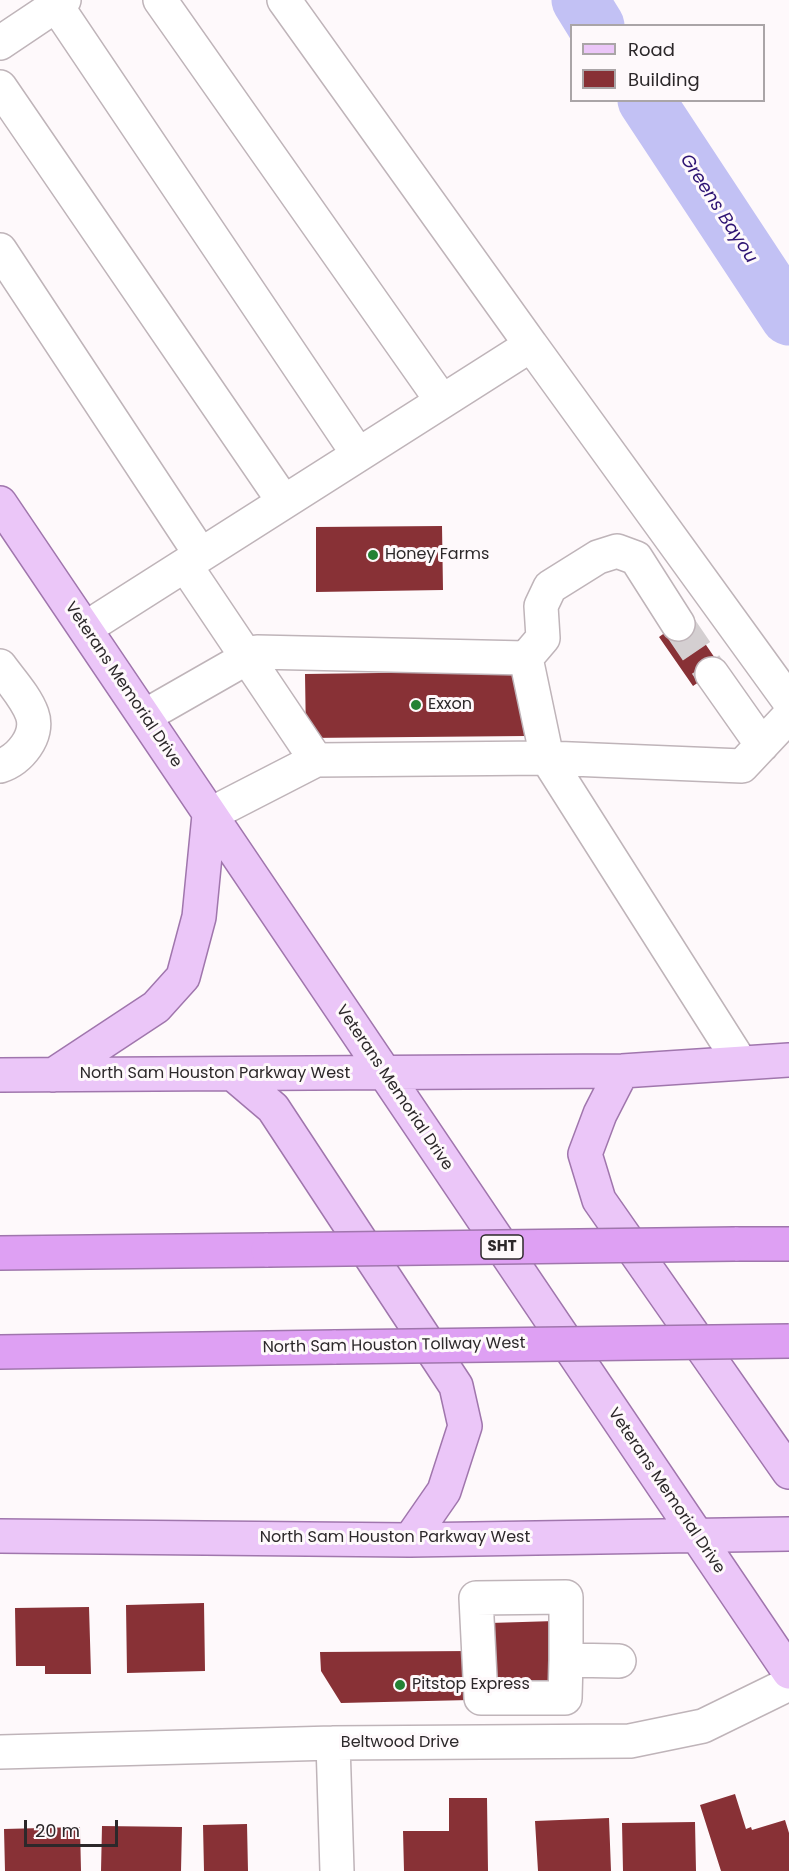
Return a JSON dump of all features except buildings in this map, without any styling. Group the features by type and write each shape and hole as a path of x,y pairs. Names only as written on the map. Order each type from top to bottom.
{"highway":[{"name":"SHT","path":"0,1253 789,1244"},
{"name":"North Sam Houston Tollway West","path":"0,1352 789,1341"}],"main road":[{"name":"Veterans Memorial Drive","path":"0,503 145,716 208,815 789,1672"},
{"path":"53,1075 156,1007 183,977 199,917 208,815"},
{"name":"North Sam Houston Parkway West","path":"0,1075 622,1071 789,1060"},
{"path":"622,1071 600,1114 585,1154 599,1200 789,1472"},
{"path":"233,1074 273,1108 456,1386 465,1426 444,1491 410,1540"},
{"name":"North Sam Houston Parkway West","path":"0,1536 410,1540 789,1534"}],"street":[{"path":"160,0 442,402"},
{"path":"284,0 789,701"},
{"path":"0,43 60,3 358,454"},
{"path":"0,87 284,502"},
{"path":"0,250 193,560 246,658 316,760"},
{"path":"86,628 531,345"},
{"path":"526,658 543,638 541,606 550,587 598,557 617,551 636,558 678,624"},
{"path":"145,716 256,652 526,658"},
{"path":"526,658 547,758 740,1062"},
{"path":"0,666 32,714 33,726 25,748 17,757 0,766"},
{"path":"712,674 762,745"},
{"path":"208,815 316,760 547,758 742,766 789,716"},
{"path":"566,1660 619,1660"},
{"name":"Beltwood Drive","path":"0,1752 333,1743 630,1741 703,1726 789,1684"},
{"path":"333,1743 337,1871"}],"waterway":[{"name":"Greens Bayou","path":"580,0 595,24"},
{"name":"Greens Bayou","path":"647,102 789,317"}],"tunnel":[{"path":"678,624 712,674"}],"place":[{"name":"Honey Farms","path":"373,555"},
{"name":"Exxon","path":"416,705"},
{"name":"Pitstop Express","path":"400,1685"}]}
